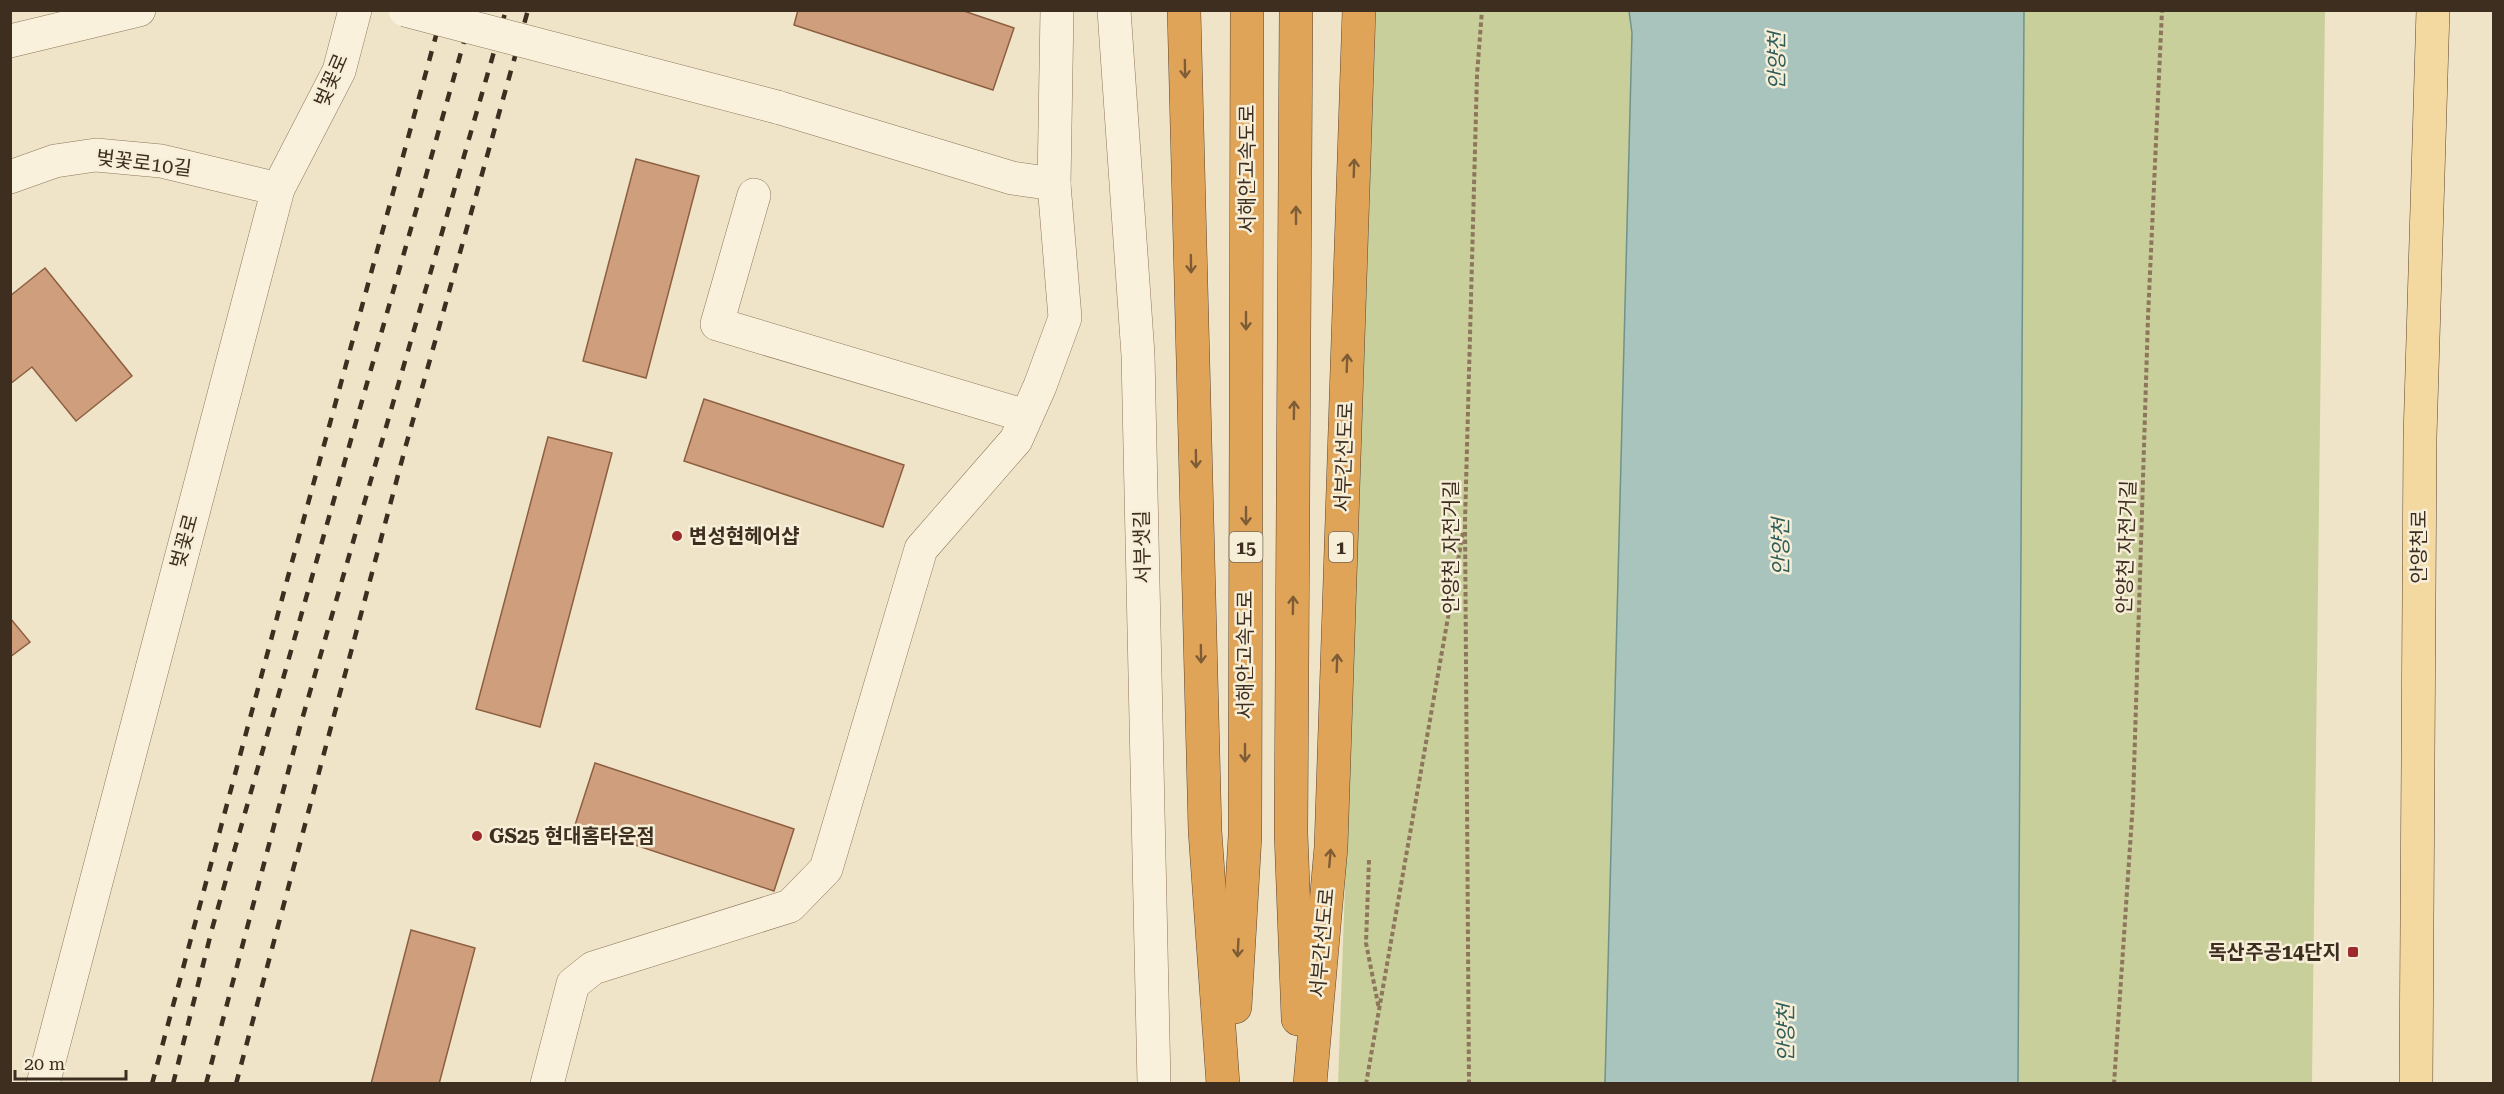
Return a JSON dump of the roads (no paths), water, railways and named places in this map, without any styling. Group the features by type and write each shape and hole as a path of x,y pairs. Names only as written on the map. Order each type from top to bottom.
{"highway":[{"path":"1184,10 1205,831 1223,1083"},
{"name":"서해안고속도로","path":"1231,1083 1245,836 1247,10"},
{"path":"1296,10 1291,833 1301,1083"},
{"name":"서부간선도로","path":"1310,1083 1331,848 1359,10"}],"main road":[{"name":"안양천로","path":"2416,1083 2420,437 2433,10"}],"street":[{"path":"10,41 139,10"},
{"name":"벚꽃로","path":"43,1083 278,189 339,71 355,10"},
{"path":"405,10 777,107 1012,178 1054,184"},
{"path":"547,1083 573,984 593,968 790,906 825,869 921,549 1016,440 1040,386 1065,318 1054,184 1057,10"},
{"name":"서부샛길","path":"1114,10 1138,355 1154,1083"},
{"name":"벚꽃로10길","path":"10,177 56,161 96,155 161,162 278,189"},
{"path":"754,195 717,324 1026,416"}],"water":[{"name":"안양천","path":"1629,11 2024,11 2018,1083 1605,1083 1632,33"}],"railway":[{"path":"152,1084 443,10"},
{"path":"173,1084 212,929 473,10"},
{"path":"206,1084 301,723 506,10"},
{"path":"236,1084 406,445 528,10"}],"place":[{"name":"변성현헤어샵","path":"677,536"},
{"name":"GS25 현대홈타운점","path":"477,836"},
{"name":"독산주공14단지","path":"2353,952"}]}
